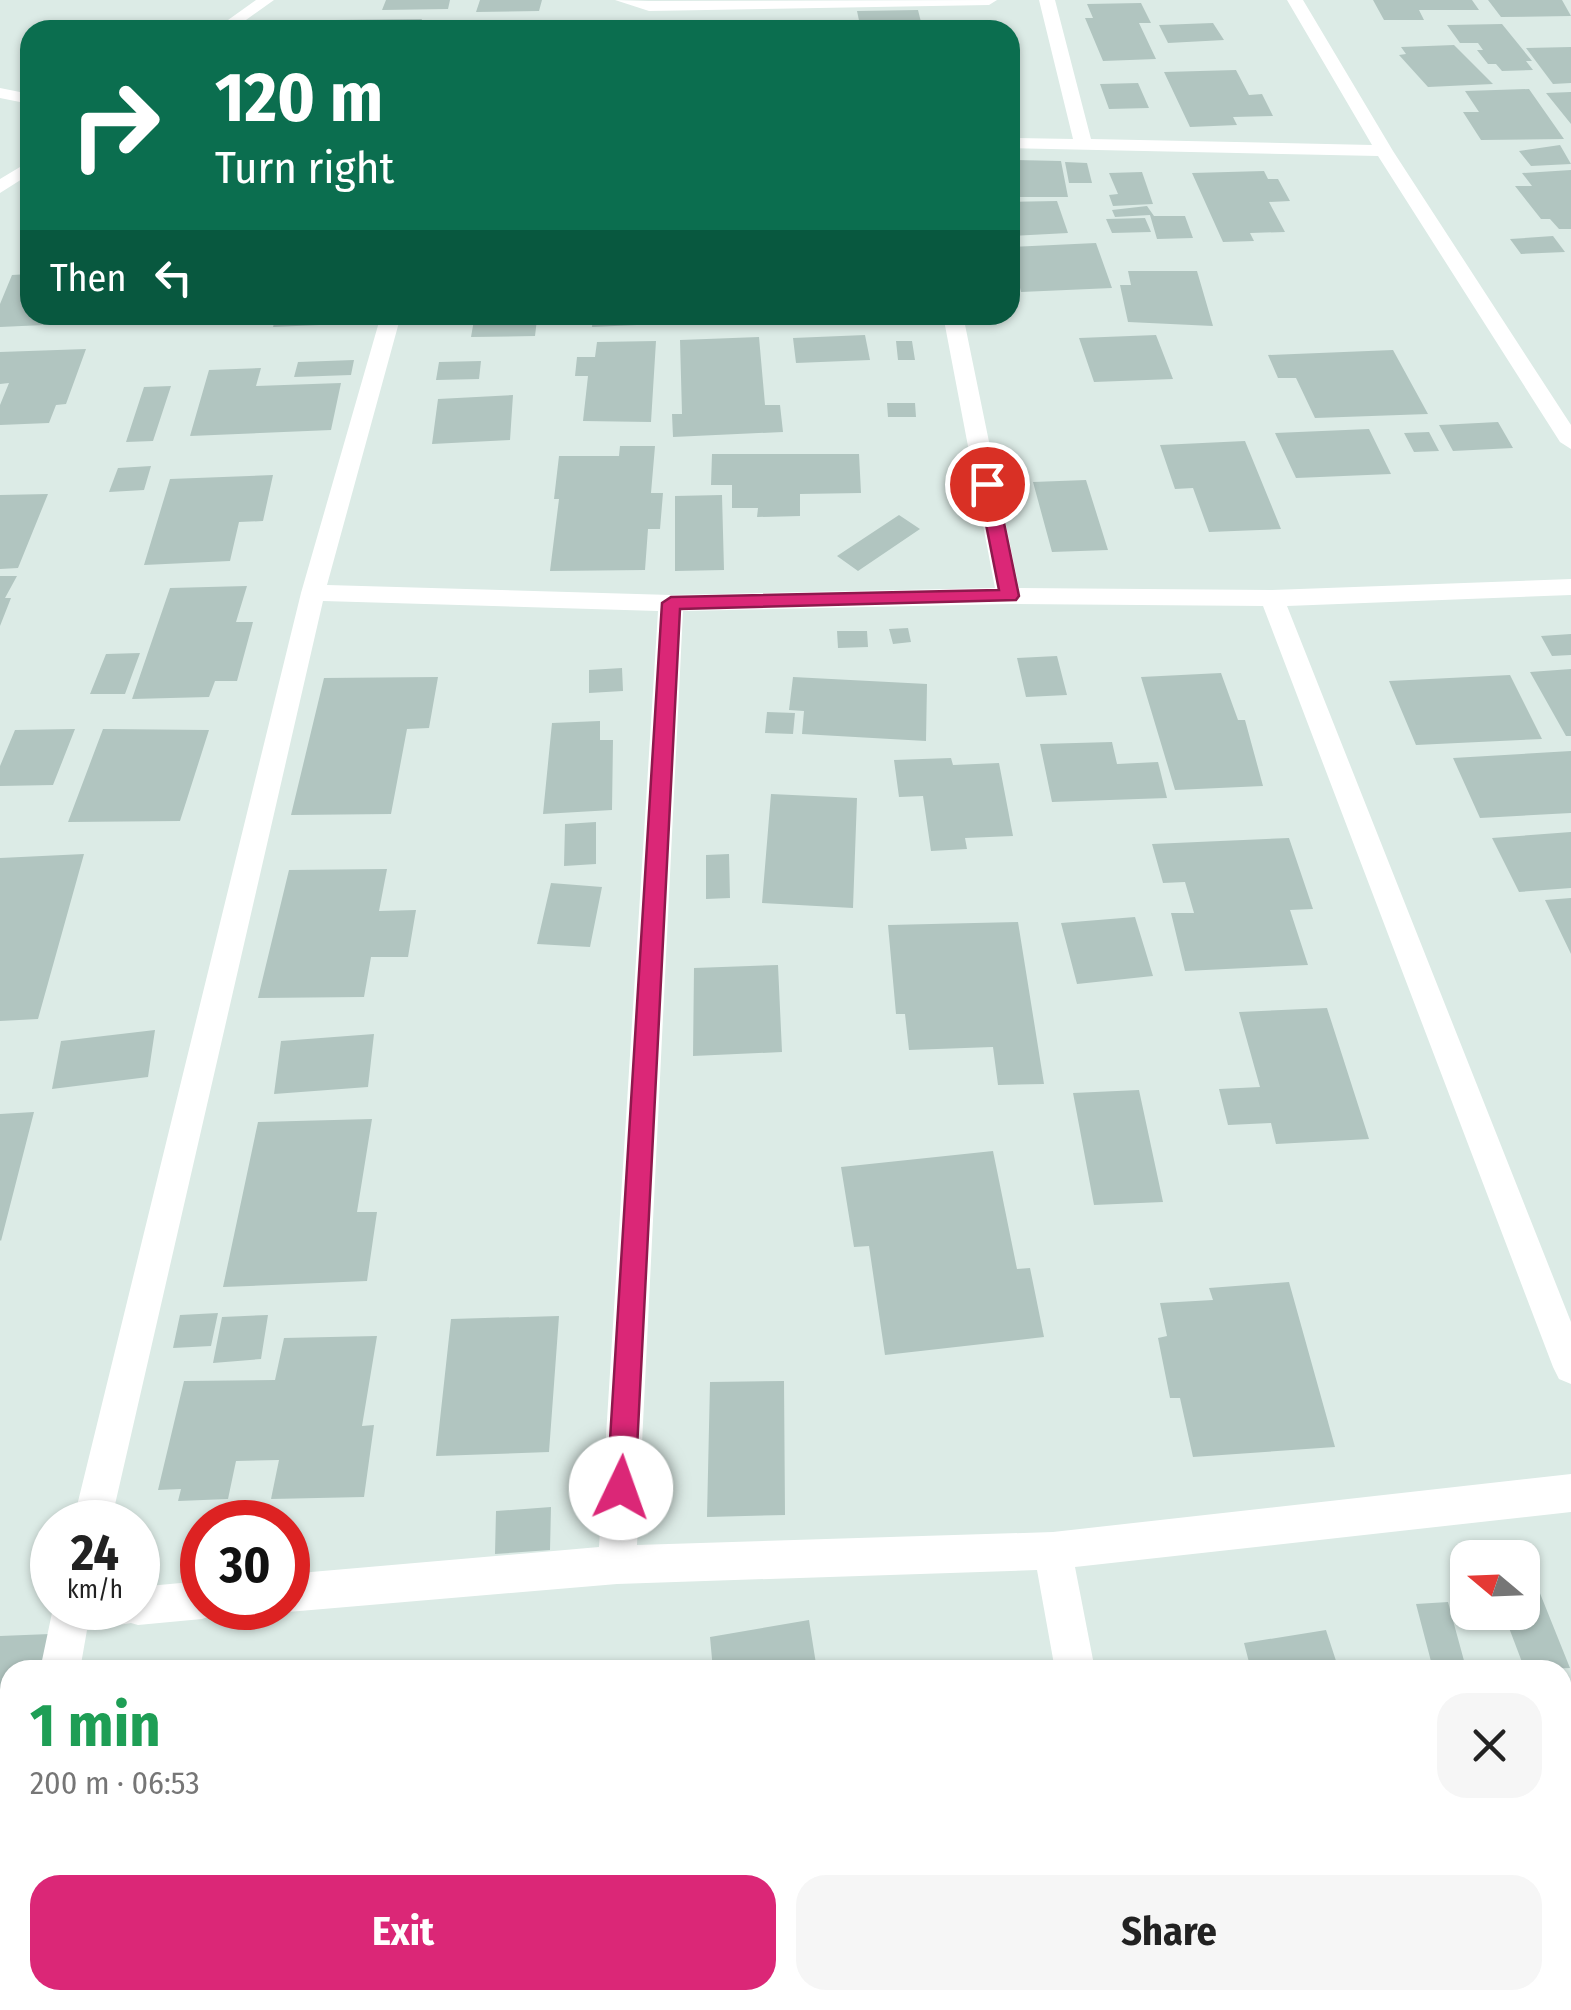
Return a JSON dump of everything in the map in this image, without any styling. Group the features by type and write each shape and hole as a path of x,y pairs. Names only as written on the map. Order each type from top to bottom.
{"street":[{"path":"237,20 266,0"},
{"path":"629,7 988,0"},
{"path":"1047,0 1083,143"},
{"path":"1295,0 1384,151 1571,442"},
{"path":"1020,143 1384,151"},
{"path":"97,1500 312,594 388,325"},
{"path":"954,325 1010,596"},
{"path":"312,594 671,603 1010,596 1272,598 1571,587"},
{"path":"1272,598 1571,1367"},
{"path":"616,1565 671,603"},
{"path":"310,1591 616,1565 1054,1551 1571,1493"},
{"path":"1054,1551 1072,1660"},
{"path":"62,1660 68,1630"}],"building":[{"path":"386,0 450,0 448,9 382,10"},
{"path":"480,0 542,0 539,11 476,12"},
{"path":"1373,0 1472,0 1479,10 1419,10 1424,20 1384,20"},
{"path":"1488,0 1562,0 1571,16 1501,17"},
{"path":"1141,3 1151,23 1139,23 1156,59 1103,61 1085,18 1093,18 1087,4"},
{"path":"918,10 920,20 859,20 857,11"},
{"path":"1213,23 1224,40 1168,43 1159,25"},
{"path":"1502,24 1532,61 1526,61 1533,70 1502,71 1496,64 1488,64 1477,50 1483,50 1478,43 1460,43 1447,25"},
{"path":"1454,45 1493,84 1428,87 1399,55 1406,54 1401,47"},
{"path":"1571,47 1571,83 1553,84 1526,48"},
{"path":"1236,70 1249,95 1262,94 1273,116 1233,117 1237,125 1190,127 1164,72"},
{"path":"1138,83 1149,108 1109,109 1100,84"},
{"path":"1529,89 1564,139 1481,140 1463,112 1479,112 1465,91"},
{"path":"1571,92 1571,124 1546,93"},
{"path":"1560,145 1571,164 1531,166 1519,151"},
{"path":"1020,160 1061,161 1068,197 1020,197"},
{"path":"1065,162 1087,163 1092,183 1069,183"},
{"path":"1571,170 1571,229 1559,229 1550,219 1541,219 1515,186 1532,186 1522,173"},
{"path":"1264,171 1268,179 1278,179 1290,201 1269,202 1285,232 1250,233 1254,241 1223,242 1192,173"},
{"path":"1142,172 1153,204 1113,206 1109,195 1118,194 1109,173"},
{"path":"1057,201 1068,233 1020,235 1020,202"},
{"path":"1147,206 1154,216 1185,216 1193,238 1157,239 1150,215 1115,217 1112,210"},
{"path":"1145,218 1151,232 1112,233 1106,219"},
{"path":"1553,236 1565,252 1521,254 1510,239"},
{"path":"1096,243 1112,288 1021,292 1020,247"},
{"path":"1128,271 1197,271 1213,326 1128,322 1120,285 1131,285"},
{"path":"12,275 20,275 20,325 44,325 0,327 0,304"},
{"path":"473,325 536,325 535,336 471,337"},
{"path":"865,335 870,360 796,363 793,338"},
{"path":"1156,335 1173,379 1094,382 1079,338"},
{"path":"759,337 765,405 780,405 783,432 673,437 672,414 682,414 680,340"},
{"path":"656,341 651,422 583,421 588,376 575,376 577,357 595,357 597,342"},
{"path":"896,341 912,341 915,360 898,360"},
{"path":"86,349 66,404 56,405 49,423 0,425 0,405 9,383 0,384 0,352"},
{"path":"1393,350 1428,414 1315,418 1296,378 1278,378 1268,355"},
{"path":"354,360 351,375 294,377 298,362"},
{"path":"481,361 479,379 436,380 439,362"},
{"path":"261,368 256,386 341,383 331,430 190,436 209,370"},
{"path":"171,386 153,441 126,442 144,387"},
{"path":"513,395 510,440 432,444 438,399"},
{"path":"887,403 915,403 916,417 888,417"},
{"path":"1498,422 1513,448 1453,451 1439,425"},
{"path":"1369,429 1391,474 1296,478 1275,433"},
{"path":"1429,432 1439,451 1414,452 1404,433"},
{"path":"1245,441 1281,529 1209,532 1193,488 1175,489 1160,445"},
{"path":"620,446 655,446 651,493 663,493 660,529 648,529 645,570 550,571 559,499 554,499 559,456 619,456"},
{"path":"712,454 859,454 861,493 800,494 800,516 757,517 758,508 732,508 732,485 711,485"},
{"path":"151,466 144,490 109,492 118,468"},
{"path":"273,475 263,521 239,522 230,561 144,565 170,479"},
{"path":"1086,480 1108,550 1052,552 1033,482"},
{"path":"48,494 18,568 0,569 0,495"},
{"path":"722,495 724,570 675,571 675,496"},
{"path":"899,515 920,529 858,571 837,556"},
{"path":"0,576 17,576 5,598 11,598 0,626"},
{"path":"247,586 236,622 253,622 237,681 215,681 209,697 132,699 170,588"},
{"path":"908,628 911,642 893,644 889,629"},
{"path":"837,631 867,631 868,647 838,648"},
{"path":"1571,634 1571,655 1552,656 1541,636"},
{"path":"140,653 125,694 90,694 106,654"},
{"path":"1057,656 1067,695 1026,697 1017,658"},
{"path":"622,668 623,691 589,693 589,670"},
{"path":"1571,669 1571,736 1566,736 1530,672"},
{"path":"1221,673 1238,720 1245,720 1263,786 1175,790 1141,677"},
{"path":"1510,675 1542,739 1416,745 1389,681"},
{"path":"438,677 429,728 407,729 391,814 291,815 324,678"},
{"path":"793,677 927,684 926,741 802,734 804,711 789,710"},
{"path":"767,712 795,713 793,734 765,733"},
{"path":"600,721 600,740 613,740 612,810 543,814 552,723"},
{"path":"75,729 53,785 0,786 0,766 15,730"},
{"path":"103,729 209,730 180,821 68,822"},
{"path":"1112,742 1117,764 1158,762 1167,798 1052,802 1040,744"},
{"path":"1571,751 1571,813 1480,818 1453,758"},
{"path":"951,758 953,765 999,763 1013,836 965,838 967,849 931,851 923,796 899,797 894,760"},
{"path":"771,794 857,798 853,908 762,903"},
{"path":"596,822 596,864 564,866 565,824"},
{"path":"1571,832 1571,888 1519,892 1492,838"},
{"path":"1289,838 1313,909 1290,910 1308,965 1185,971 1171,913 1194,913 1185,882 1163,883 1152,844"},
{"path":"84,854 38,1019 0,1021 0,858"},
{"path":"729,854 730,898 706,899 706,855"},
{"path":"387,869 379,911 416,910 408,957 371,957 364,997 258,998 289,870"},
{"path":"551,883 602,887 590,947 537,944"},
{"path":"1571,898 1571,954 1545,900"},
{"path":"1135,917 1153,976 1077,984 1061,923"},
{"path":"1018,922 1044,1084 998,1085 993,1047 909,1050 905,1014 896,1014 888,925"},
{"path":"778,965 782,1052 693,1056 694,968"},
{"path":"1327,1008 1369,1139 1276,1144 1271,1123 1228,1125 1219,1089 1260,1087 1239,1012"},
{"path":"155,1030 148,1077 52,1089 61,1041"},
{"path":"374,1034 368,1087 274,1094 281,1041"},
{"path":"1139,1090 1163,1202 1094,1205 1073,1093"},
{"path":"34,1112 1,1241 0,1114"},
{"path":"372,1119 357,1212 377,1212 367,1281 223,1287 258,1122"},
{"path":"993,1151 1017,1269 1030,1268 1044,1337 885,1355 869,1246 854,1247 841,1167"},
{"path":"1289,1282 1335,1447 1193,1457 1180,1398 1170,1398 1158,1338 1167,1336 1160,1303 1213,1300 1209,1288"},
{"path":"218,1313 211,1346 173,1348 180,1315"},
{"path":"268,1315 261,1359 213,1363 222,1317"},
{"path":"559,1316 549,1452 436,1456 451,1319"},
{"path":"377,1336 362,1426 374,1425 364,1497 271,1499 279,1460 236,1461 228,1499 178,1501 181,1489 158,1490 184,1381 275,1380 284,1338"},
{"path":"784,1381 785,1515 707,1517 710,1382"},
{"path":"551,1507 550,1550 495,1554 496,1511"},
{"path":"1540,1593 1567,1660 1521,1660 1510,1630 1540,1630"},
{"path":"1448,1602 1450,1630 1456,1630 1464,1660 1431,1660 1416,1604"},
{"path":"809,1620 815,1660 712,1660 710,1637"},
{"path":"1326,1630 1336,1660 1248,1660 1244,1643"},
{"path":"50,1634 44,1660 0,1660 0,1636"}],"route":[{"path":"621,1488 671,603 1010,596 987,484"}]}
